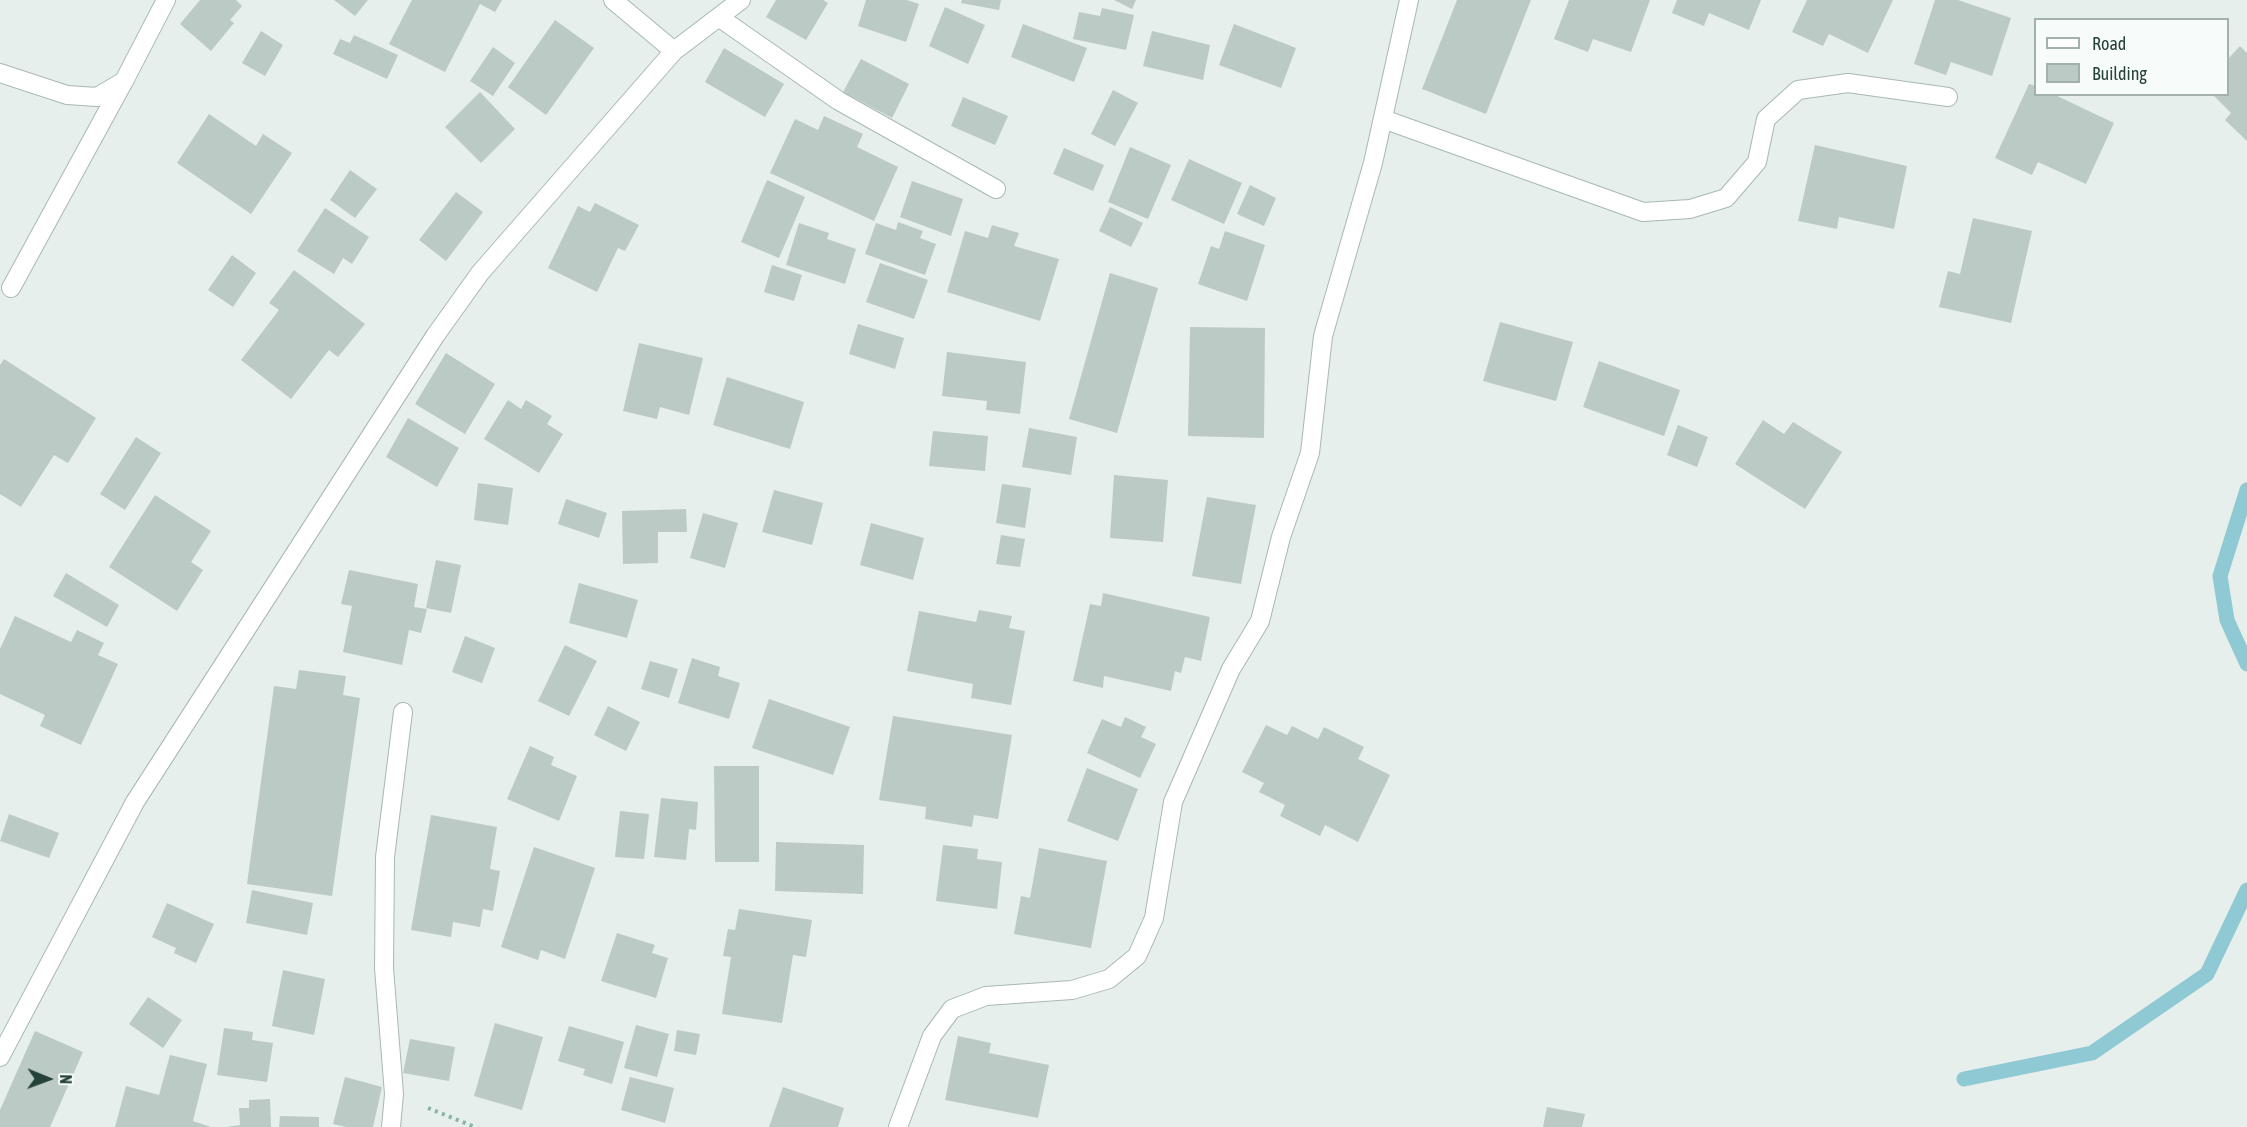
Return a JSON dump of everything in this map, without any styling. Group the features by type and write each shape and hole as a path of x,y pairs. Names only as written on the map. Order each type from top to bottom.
{"street":[{"path":"11,288 166,0"},
{"path":"614,0 674,51"},
{"path":"0,1057 135,802 435,336 480,273 674,51 741,0"},
{"path":"898,1127 932,1036 952,1009 986,996 1072,990 1109,979 1137,956 1155,918 1173,802 1231,669 1260,621 1281,537 1310,453 1323,336 1383,119 1391,69 1409,0"},
{"path":"720,18 839,101 996,189"},
{"path":"0,73 67,95 97,98 124,81"},
{"path":"1383,119 1643,212 1690,209 1726,198 1757,162 1766,119 1797,90 1848,83 1948,97"},
{"path":"391,1127 394,1094 384,968 385,856 403,712"}],"path":[{"path":"394,1094 476,1127"}],"building":[{"path":"200,0 236,0 242,6 230,20 234,23 211,51 180,24"},
{"path":"334,0 368,0 355,16"},
{"path":"412,0 502,0 495,12 480,4 445,72 389,44"},
{"path":"776,0 823,0 828,3 806,40 766,17"},
{"path":"866,0 907,0 919,4 906,42 858,26"},
{"path":"962,0 1001,0 999,10 961,3"},
{"path":"1114,0 1136,0 1132,9"},
{"path":"1457,0 1531,0 1486,114 1422,89"},
{"path":"1569,0 1650,0 1631,52 1593,39 1588,52 1554,39"},
{"path":"1677,0 1761,0 1749,30 1709,13 1704,26 1672,13"},
{"path":"1807,0 1893,0 1868,53 1829,34 1823,46 1792,32"},
{"path":"1935,0 1958,0 2011,18 1992,76 1951,62 1946,75 1914,64"},
{"path":"945,7 985,25 968,64 929,46"},
{"path":"1102,8 1134,15 1126,50 1073,39 1079,12 1100,16"},
{"path":"555,20 594,48 546,115 508,87"},
{"path":"1023,24 1087,48 1074,82 1011,57"},
{"path":"1234,24 1296,48 1281,88 1219,65"},
{"path":"261,31 283,45 265,76 242,63"},
{"path":"1152,31 1210,45 1203,80 1143,66"},
{"path":"354,35 398,55 387,79 333,54 340,39 350,43"},
{"path":"2240,46 2247,53 2247,141 2225,120 2231,113 2214,96 2229,96 2229,58"},
{"path":"493,47 515,63 493,96 470,81"},
{"path":"724,48 784,84 765,117 705,82"},
{"path":"861,59 909,84 892,118 843,92"},
{"path":"2029,84 2034,85 2034,96 2057,96 2114,123 2086,184 2038,162 2032,175 1995,158"},
{"path":"1113,90 1138,103 1115,146 1091,134"},
{"path":"480,92 515,129 481,163 445,127"},
{"path":"963,97 1008,116 995,145 951,126"},
{"path":"209,114 256,146 263,134 292,153 251,214 177,163"},
{"path":"824,116 863,134 857,147 898,167 874,221 770,173 795,119 818,130"},
{"path":"1815,145 1907,166 1894,229 1839,217 1837,229 1798,221"},
{"path":"1130,147 1171,165 1148,219 1108,202"},
{"path":"1064,148 1104,165 1093,191 1053,174"},
{"path":"1189,159 1242,183 1224,224 1171,200"},
{"path":"350,170 377,189 355,218 330,200"},
{"path":"767,180 805,197 779,258 741,242"},
{"path":"912,181 963,199 951,236 900,217"},
{"path":"1250,185 1276,198 1264,226 1237,214"},
{"path":"456,192 483,212 446,261 419,240"},
{"path":"595,203 639,225 625,251 618,248 597,292 548,268 578,206 590,212"},
{"path":"1110,207 1143,223 1131,247 1099,231"},
{"path":"325,208 369,237 352,264 343,258 334,274 297,251"},
{"path":"1973,218 2032,231 2011,323 1939,307 1948,271 1960,274"},
{"path":"898,222 923,231 920,238 936,244 925,275 865,254 876,223 896,230"},
{"path":"799,223 829,233 827,239 856,249 845,284 786,265"},
{"path":"992,225 1019,233 1014,246 1059,259 1040,321 947,292 965,231 988,238"},
{"path":"1225,231 1265,245 1247,301 1198,284 1211,246 1219,249"},
{"path":"232,255 256,273 233,307 208,290"},
{"path":"880,263 928,280 914,319 866,302"},
{"path":"772,265 802,275 794,301 764,292"},
{"path":"294,270 365,324 338,357 329,350 291,399 241,360 279,310 269,303"},
{"path":"1110,273 1158,288 1117,433 1069,419"},
{"path":"1500,322 1573,342 1556,401 1483,381"},
{"path":"858,324 904,338 895,369 849,354"},
{"path":"1190,327 1265,328 1264,438 1188,436"},
{"path":"639,343 703,358 689,415 660,407 657,419 623,411"},
{"path":"947,352 1026,362 1020,414 986,410 987,401 942,396"},
{"path":"446,353 495,384 465,434 415,404"},
{"path":"4,359 96,418 68,463 54,455 21,507 0,494 0,365"},
{"path":"1599,361 1680,390 1664,436 1583,407"},
{"path":"727,377 804,402 790,449 713,425"},
{"path":"508,400 521,409 526,400 552,416 547,424 563,434 539,473 484,439"},
{"path":"408,418 459,448 437,487 386,457"},
{"path":"1763,420 1784,434 1793,422 1842,452 1805,509 1735,464"},
{"path":"1678,425 1708,437 1697,467 1667,455"},
{"path":"1029,428 1077,437 1071,475 1022,467"},
{"path":"933,431 988,436 985,471 929,466"},
{"path":"136,437 161,453 125,510 100,494"},
{"path":"1114,475 1168,480 1163,542 1110,538"},
{"path":"478,483 513,488 508,525 474,520"},
{"path":"1002,484 1031,488 1025,528 996,523"},
{"path":"774,490 823,503 812,545 762,532"},
{"path":"155,495 211,531 191,562 203,570 177,611 109,567"},
{"path":"1207,497 1256,505 1241,584 1192,576"},
{"path":"566,499 607,513 599,538 558,524"},
{"path":"686,509 687,532 658,532 658,563 623,564 622,511"},
{"path":"703,513 738,523 725,568 690,558"},
{"path":"871,523 924,538 913,580 860,565"},
{"path":"1001,535 1025,539 1020,567 996,564"},
{"path":"436,560 461,565 451,613 426,608"},
{"path":"349,570 418,584 414,607 427,609 421,633 409,630 402,665 343,652 352,606 341,604"},
{"path":"66,573 119,605 107,627 53,596"},
{"path":"579,583 638,600 627,638 569,623"},
{"path":"1103,593 1210,617 1201,661 1185,657 1181,673 1175,671 1171,691 1104,676 1103,688 1073,681 1090,604 1101,606"},
{"path":"979,610 1012,616 1009,628 1025,631 1011,705 971,698 973,684 907,671 919,611 976,622"},
{"path":"15,616 71,642 77,630 104,643 98,655 118,664 81,745 40,726 45,715 0,694 0,649"},
{"path":"465,636 495,648 482,683 452,672"},
{"path":"565,645 597,661 569,716 538,701"},
{"path":"692,658 720,667 718,676 740,683 729,719 678,703"},
{"path":"650,661 678,669 669,698 641,689"},
{"path":"299,670 346,676 343,695 360,698 332,896 247,884 274,686 296,689"},
{"path":"769,699 850,727 833,775 752,748"},
{"path":"608,706 640,722 626,751 594,735"},
{"path":"893,716 1012,735 998,819 974,815 972,827 925,819 926,807 879,800"},
{"path":"1125,717 1146,727 1141,737 1156,744 1140,778 1087,753 1102,719 1121,727"},
{"path":"1266,725 1287,735 1292,726 1318,739 1324,727 1364,747 1358,759 1390,775 1358,842 1325,825 1320,836 1280,816 1285,805 1259,792 1264,783 1242,772"},
{"path":"530,746 554,757 551,765 577,776 559,821 507,799"},
{"path":"714,766 759,766 759,862 715,862"},
{"path":"1087,768 1138,789 1118,841 1067,821"},
{"path":"661,798 698,802 696,830 689,829 686,860 654,857"},
{"path":"620,811 649,814 644,859 615,857"},
{"path":"9,814 59,833 49,858 0,841"},
{"path":"431,815 497,827 490,869 500,871 493,911 483,909 480,927 453,922 451,937 411,930"},
{"path":"776,842 864,845 863,894 775,891"},
{"path":"943,845 978,849 977,859 1002,862 997,909 936,901"},
{"path":"534,847 595,868 565,959 541,950 538,960 501,947"},
{"path":"1039,848 1107,861 1091,948 1014,934 1021,896 1030,898"},
{"path":"252,890 313,903 307,935 246,923"},
{"path":"167,903 214,924 196,963 174,953 176,948 152,937"},
{"path":"739,909 812,920 806,957 793,955 782,1023 722,1014 731,957 723,956 728,929 735,930"},
{"path":"617,933 655,945 652,953 668,958 656,998 601,981"},
{"path":"283,970 325,979 314,1035 272,1026"},
{"path":"148,997 182,1020 163,1048 129,1024"},
{"path":"495,1023 543,1037 522,1110 474,1096"},
{"path":"636,1025 669,1034 657,1077 624,1068"},
{"path":"569,1026 624,1042 612,1084 583,1075 585,1069 558,1061"},
{"path":"224,1028 253,1032 252,1040 273,1043 267,1082 217,1075"},
{"path":"677,1030 700,1034 696,1055 674,1051"},
{"path":"35,1031 83,1052 50,1127 0,1127 0,1110"},
{"path":"958,1036 991,1043 989,1053 1049,1065 1038,1118 945,1100"},
{"path":"410,1039 455,1047 449,1081 403,1073"},
{"path":"170,1055 207,1064 193,1121 211,1127 115,1127 126,1086 159,1095"},
{"path":"345,1077 382,1087 373,1127 346,1127 333,1124"},
{"path":"630,1077 674,1088 665,1123 621,1110"},
{"path":"783,1087 844,1108 838,1127 769,1127"},
{"path":"270,1099 271,1127 226,1127 240,1125 239,1108 249,1108 249,1100"},
{"path":"1547,1107 1585,1114 1582,1127 1543,1127"},
{"path":"280,1116 319,1117 319,1127 279,1127"}],"waterway":[{"path":"2247,490 2220,576 2227,620 2247,664"},
{"path":"1964,1079 2092,1053 2207,974 2247,890"}]}
